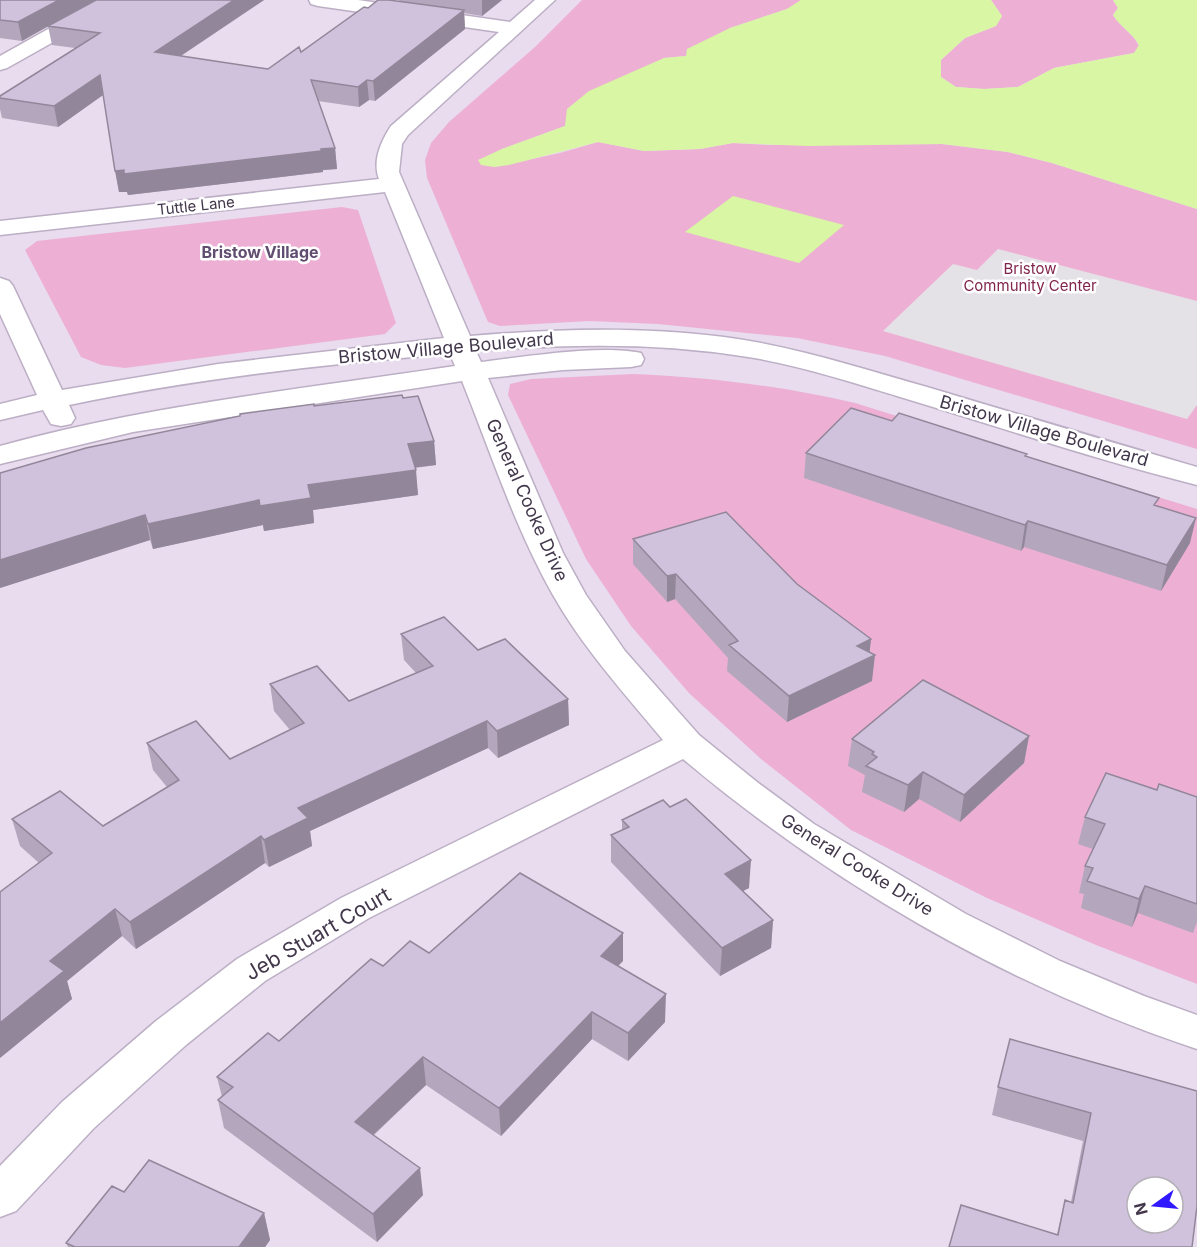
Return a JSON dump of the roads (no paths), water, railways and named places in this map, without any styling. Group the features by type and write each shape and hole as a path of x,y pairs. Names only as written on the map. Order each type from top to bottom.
{"street":[{"path":"0,64 114,0"},
{"path":"318,0 515,28"},
{"name":"General Cooke Drive","path":"546,0 399,131 391,144 388,171 547,553 570,596 613,659 686,743 744,791 801,833 952,925 1045,972 1129,1008 1197,1032"},
{"name":"Tuttle Lane","path":"0,228 392,184"},
{"path":"0,286 69,436"},
{"name":"Bristow Village Boulevard","path":"0,455 69,436 465,358"},
{"name":"Bristow Village Boulevard","path":"0,412 53,399 262,366 465,358 566,362 662,360 892,386 1197,476"},
{"name":"Jeb Stuart Court","path":"0,1197 78,1115 171,1033 251,970 355,908 686,743"}],"district":[{"name":"Bristow Village","path":"260,252"}],"park label":[{"name":"Bristow Community Center","path":"1030,278"}]}
